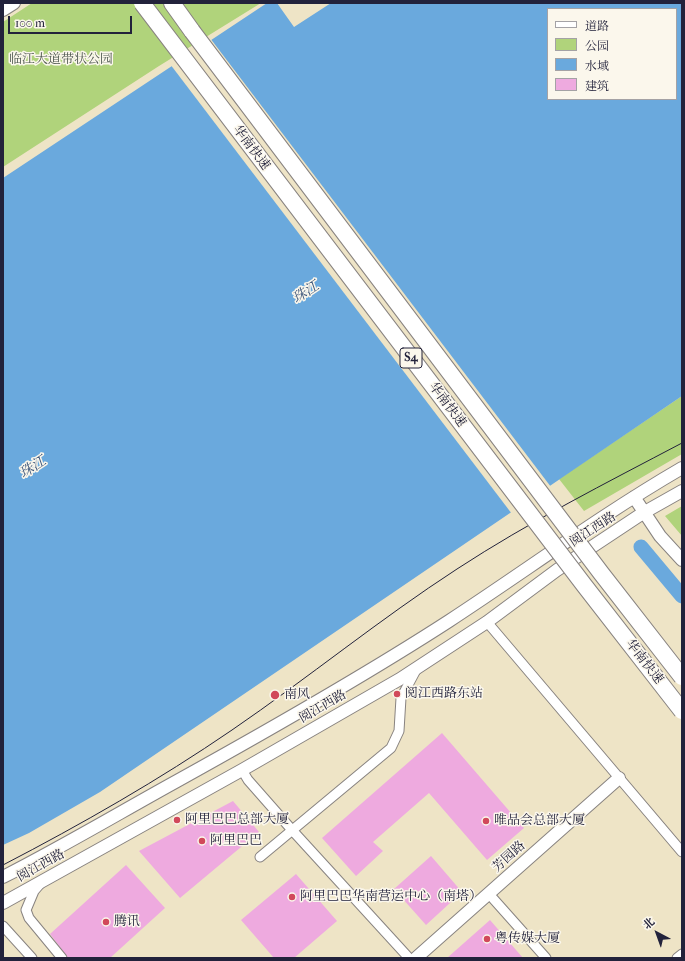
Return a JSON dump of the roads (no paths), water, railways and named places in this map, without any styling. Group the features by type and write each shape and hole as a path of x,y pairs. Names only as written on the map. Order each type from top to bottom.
{"highway":[{"name":"华南快速","path":"142,3 564,559 682,711"},
{"name":"华南快速","path":"172,3 601,573 682,677"}],"main road":[{"path":"3,10 14,3"},
{"name":"阅江西路","path":"3,878 258,736 361,676 450,620 543,556 634,497 682,468"},
{"name":"阅江西路","path":"3,903 242,770 417,669 487,622 557,570 643,513 682,491"},
{"path":"634,497 643,513 682,560"},
{"name":"芳园路","path":"416,958 619,778"}],"street":[{"path":"487,622 682,852"},
{"path":"260,857 391,748 400,731 401,698 417,669"},
{"path":"242,770 248,780 292,830 409,958"},
{"path":"42,882 34,891 26,910 29,918 62,958"},
{"path":"489,894 546,958"},
{"path":"3,926 32,958"},
{"path":"677,958 682,954"}],"water":[{"name":"珠江","path":"267,3 277,3 294,27 331,3 682,3 682,396 100,792 29,833 3,845 3,178"}],"waterway":[{"path":"641,547 682,596"}],"tram line":[{"path":"3,865 62,834 177,766 232,730 428,588 484,552 568,503 682,443"}],"place":[{"name":"阅江西路东站","path":"397,694"},
{"name":"南风","path":"275,695"},
{"name":"阿里巴巴总部大厦","path":"177,820"},
{"name":"唯品会总部大厦","path":"486,821"},
{"name":"阿里巴巴","path":"202,841"},
{"name":"阿里巴巴华南营运中心（南塔）","path":"292,897"},
{"name":"腾讯","path":"106,922"},
{"name":"粤传媒大厦","path":"487,939"}],"park label":[{"name":"临江大道带状公园","path":"61,60"}]}
